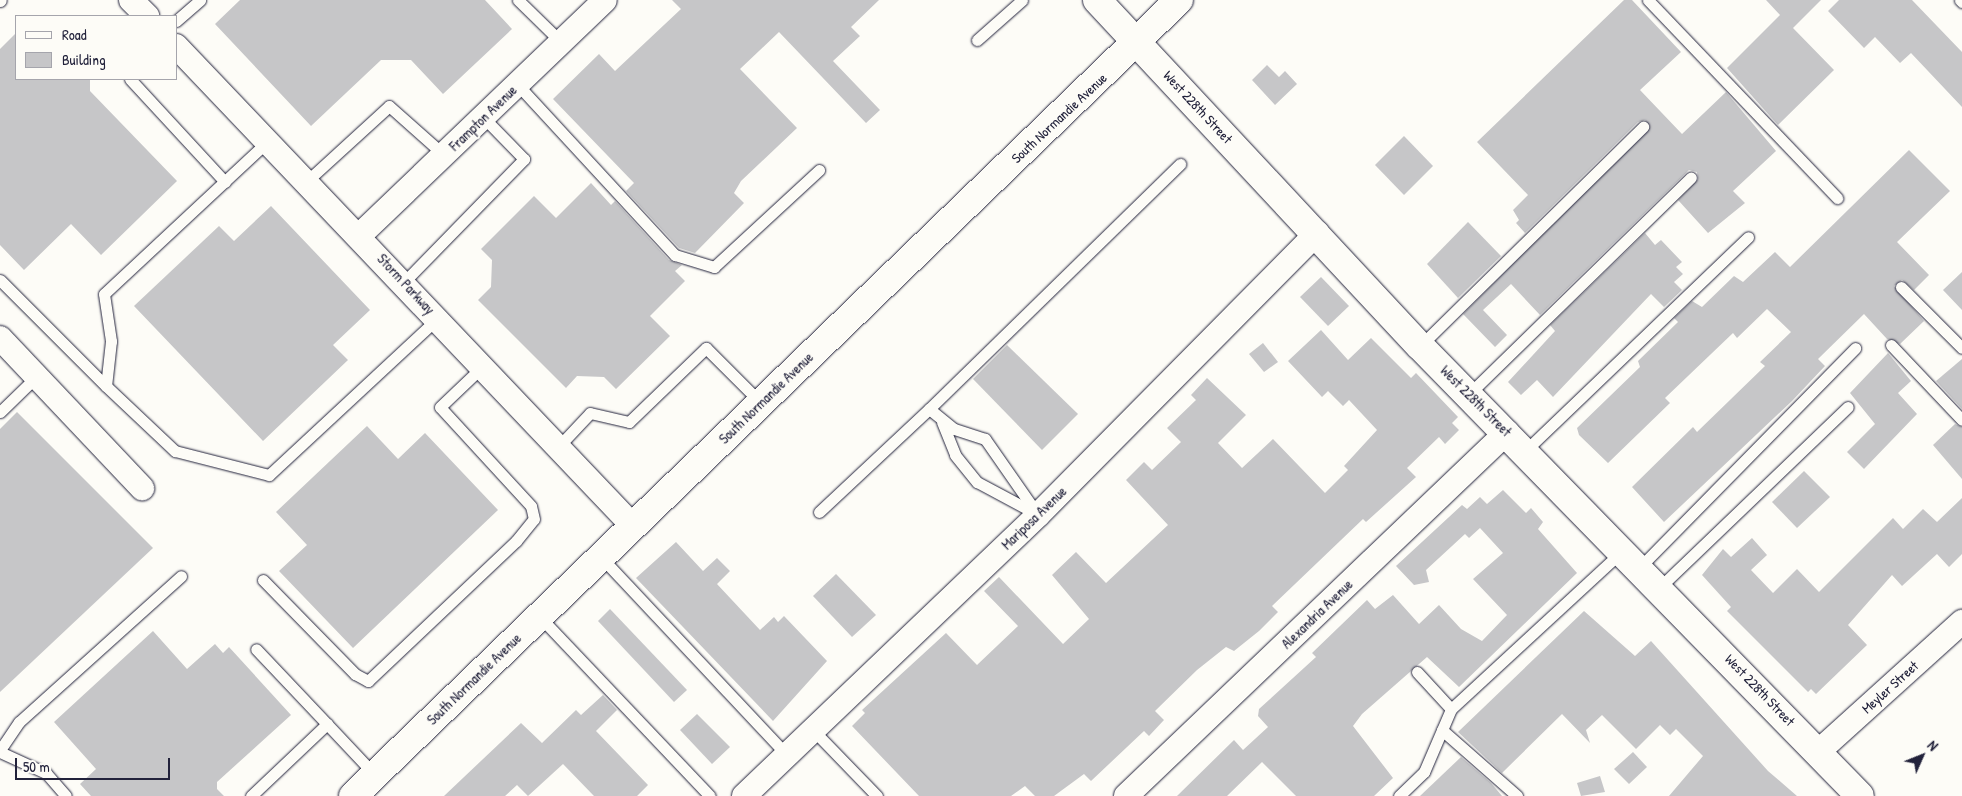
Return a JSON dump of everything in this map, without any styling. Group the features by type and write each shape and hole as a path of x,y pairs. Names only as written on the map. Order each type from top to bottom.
{"main road":[{"name":"West 228th Street","path":"1097,0 1317,233 1420,346 1660,587 1860,796"},
{"name":"South Normandie Avenue","path":"353,796 632,525 1138,43 1179,0"}],"street":[{"path":"131,0 146,15"},
{"name":"Frampton Avenue","path":"360,235 605,0"},
{"name":"Storm Parkway","path":"178,48 360,235 632,525"},
{"name":"Mariposa Avenue","path":"744,796 1038,515 1317,233"},
{"path":"0,338 142,488"},
{"name":"Alexandria Avenue","path":"1126,796 1516,441"},
{"name":"Meyler Street","path":"1819,751 1962,622"}],"lane":[{"path":"178,19 200,0"},
{"path":"518,0 561,42"},
{"path":"977,40 1022,0"},
{"path":"1648,0 1836,198"},
{"path":"131,80 225,182"},
{"path":"517,84 675,255 714,267 819,170"},
{"path":"307,181 389,106 444,155"},
{"path":"404,282 524,160 483,117"},
{"path":"1420,346 1643,126"},
{"path":"106,386 111,340 104,294 268,141"},
{"path":"819,512 929,409 1180,164"},
{"path":"1469,394 1691,177"},
{"path":"1516,441 1748,236"},
{"path":"0,280 175,452 269,475 438,318"},
{"path":"1901,287 1962,348"},
{"path":"1891,345 1962,420"},
{"path":"559,446 590,413 629,422 706,348 761,403"},
{"path":"1398,796 1424,772 1451,709 1631,558 1855,348"},
{"path":"263,580 355,674 368,681 516,541 534,518 532,506 440,407 483,366"},
{"path":"0,412 36,377"},
{"path":"1660,587 1848,407"},
{"path":"929,409 942,422 985,439 1038,515"},
{"path":"942,422 955,455 977,482 1038,515"},
{"path":"600,556 787,755"},
{"path":"66,796 46,773 0,751 19,722 181,576"},
{"path":"539,616 710,796"},
{"path":"256,649 375,775"},
{"path":"1417,672 1451,709"},
{"path":"251,796 327,724"},
{"path":"813,730 877,796"},
{"path":"1442,730 1517,796"}],"building":[{"path":"240,0 485,0 512,29 443,94 411,60 381,60 311,126 215,24"},
{"path":"672,0 879,0 851,27 860,36 833,61 880,110 866,123 779,32 740,69 797,128 741,181 734,193 744,203 695,253 679,248 626,191 634,183 553,99 599,54 615,71 681,9"},
{"path":"1624,0 1632,0 1681,52 1640,90 1682,134 1726,92 1776,151 1733,191 1745,203 1708,233 1678,200 1698,179 1697,172 1689,170 1540,315 1511,284 1483,310 1507,335 1495,347 1463,314 1650,126 1645,120 1638,122 1525,233 1516,223 1519,220 1513,210 1528,195 1477,142"},
{"path":"1766,0 1821,0 1793,28 1834,70 1778,125 1727,68 1780,15"},
{"path":"1839,0 1912,0 1962,52 1962,107 1911,53 1900,63 1875,37 1864,48 1828,11"},
{"path":"15,34 15,80 90,80 90,91 177,181 101,255 71,224 24,270 0,245 0,49"},
{"path":"1267,65 1279,77 1285,71 1297,84 1275,105 1252,80"},
{"path":"1404,136 1433,166 1404,195 1375,165"},
{"path":"1909,150 1950,191 1897,242 1929,275 1914,290 1902,280 1894,286 1924,321 1900,344 1887,339 1864,314 1818,359 1825,366 1792,401 1664,522 1632,487 1693,427 1697,432 1765,366 1760,362 1791,332 1767,309 1737,338 1733,333 1665,398 1670,403 1608,463 1579,435 1577,428 1640,367 1638,361 1678,322 1674,318 1692,301 1702,307 1734,276 1743,282 1775,252 1790,267"},
{"path":"591,183 611,205 615,201 669,260 682,265 675,271 685,281 650,316 670,336 616,389 604,377 577,376 566,388 478,300 491,287 492,260 481,249 534,196 556,218"},
{"path":"271,206 370,310 333,345 348,360 263,441 134,306 219,226 234,241"},
{"path":"1468,222 1501,256 1458,298 1427,264"},
{"path":"1645,233 1655,245 1661,240 1682,262 1676,267 1683,274 1674,282 1682,290 1664,307 1651,294 1553,397 1537,380 1521,395 1508,382 1555,331 1550,325"},
{"path":"1962,272 1962,310 1943,290"},
{"path":"1321,277 1349,306 1328,326 1300,297"},
{"path":"1321,330 1348,360 1371,338 1411,378 1416,373 1458,417 1452,423 1459,430 1445,444 1439,437 1407,468 1416,477 1366,522 1363,519 1272,606 1278,612 1259,631 1234,651 1226,647 1197,670 1155,711 1164,720 1149,736 1144,731 1091,781 1084,774 1054,796 1035,796 1025,786 1011,796 919,796 852,726 865,713 862,710 946,633 977,665 1018,626 984,591 999,577 1063,644 1089,619 1052,575 1076,552 1106,583 1168,525 1126,480 1144,462 1152,470 1181,442 1167,428 1196,400 1191,395 1207,378 1246,415 1218,443 1242,468 1273,439 1325,493 1348,470 1344,466 1377,430 1349,400 1343,406 1328,391 1322,397 1288,361"},
{"path":"1263,343 1278,362 1264,372 1249,354"},
{"path":"1007,345 1078,414 1042,450 973,379"},
{"path":"1888,353 1911,381 1898,393 1917,414 1864,469 1847,452 1875,424 1850,393"},
{"path":"1962,359 1962,409 1936,381"},
{"path":"17,412 153,548 0,692 0,429"},
{"path":"1955,424 1962,427 1962,479 1933,445"},
{"path":"367,426 398,459 425,433 498,510 353,648 279,571 307,545 276,512"},
{"path":"1804,471 1830,497 1797,528 1772,502"},
{"path":"1503,490 1526,513 1531,508 1543,522 1538,529 1577,573 1459,687 1427,657 1362,714 1353,726 1393,778 1374,796 1296,796 1262,762 1227,796 1177,796 1234,740 1243,750 1268,727 1258,716 1259,709 1316,657 1312,653 1367,600 1375,609 1393,595 1419,624 1439,605 1461,629 1482,641 1507,615 1473,579 1503,553 1480,528 1469,538 1465,534 1426,570 1429,582 1414,585 1396,566 1462,505 1467,509 1480,497 1487,504"},
{"path":"1962,498 1962,554 1949,567 1937,554 1902,586 1892,575 1848,625 1867,645 1816,694 1811,689 1808,692 1727,611 1731,607 1702,575 1723,549 1731,557 1752,538 1767,555 1751,570 1773,593 1797,569 1819,592 1893,518 1903,529 1923,509 1937,522"},
{"path":"676,542 703,571 717,558 730,571 717,584 760,630 774,617 778,622 784,616 827,661 773,721 636,578"},
{"path":"836,574 876,615 852,637 813,596"},
{"path":"610,609 687,690 674,702 598,621"},
{"path":"1584,611 1635,656 1651,641 1768,771 1797,796 1669,796 1703,756 1676,729 1670,735 1660,725 1636,749 1602,715 1586,730 1590,743 1562,714 1502,773 1458,732"},
{"path":"153,631 187,669 215,644 223,653 229,647 291,715 217,782 217,789 224,796 91,796 80,784 96,769 54,722"},
{"path":"603,695 617,710 596,731 648,785 637,796 594,796 563,764 528,796 517,785 505,796 444,796 521,723 542,743 576,710 581,715"},
{"path":"697,714 730,747 712,764 680,730"},
{"path":"1633,752 1647,767 1629,784 1614,769"},
{"path":"1461,757 1491,783 1502,796 1420,796"},
{"path":"1600,776 1605,792 1581,796 1577,783"}]}
